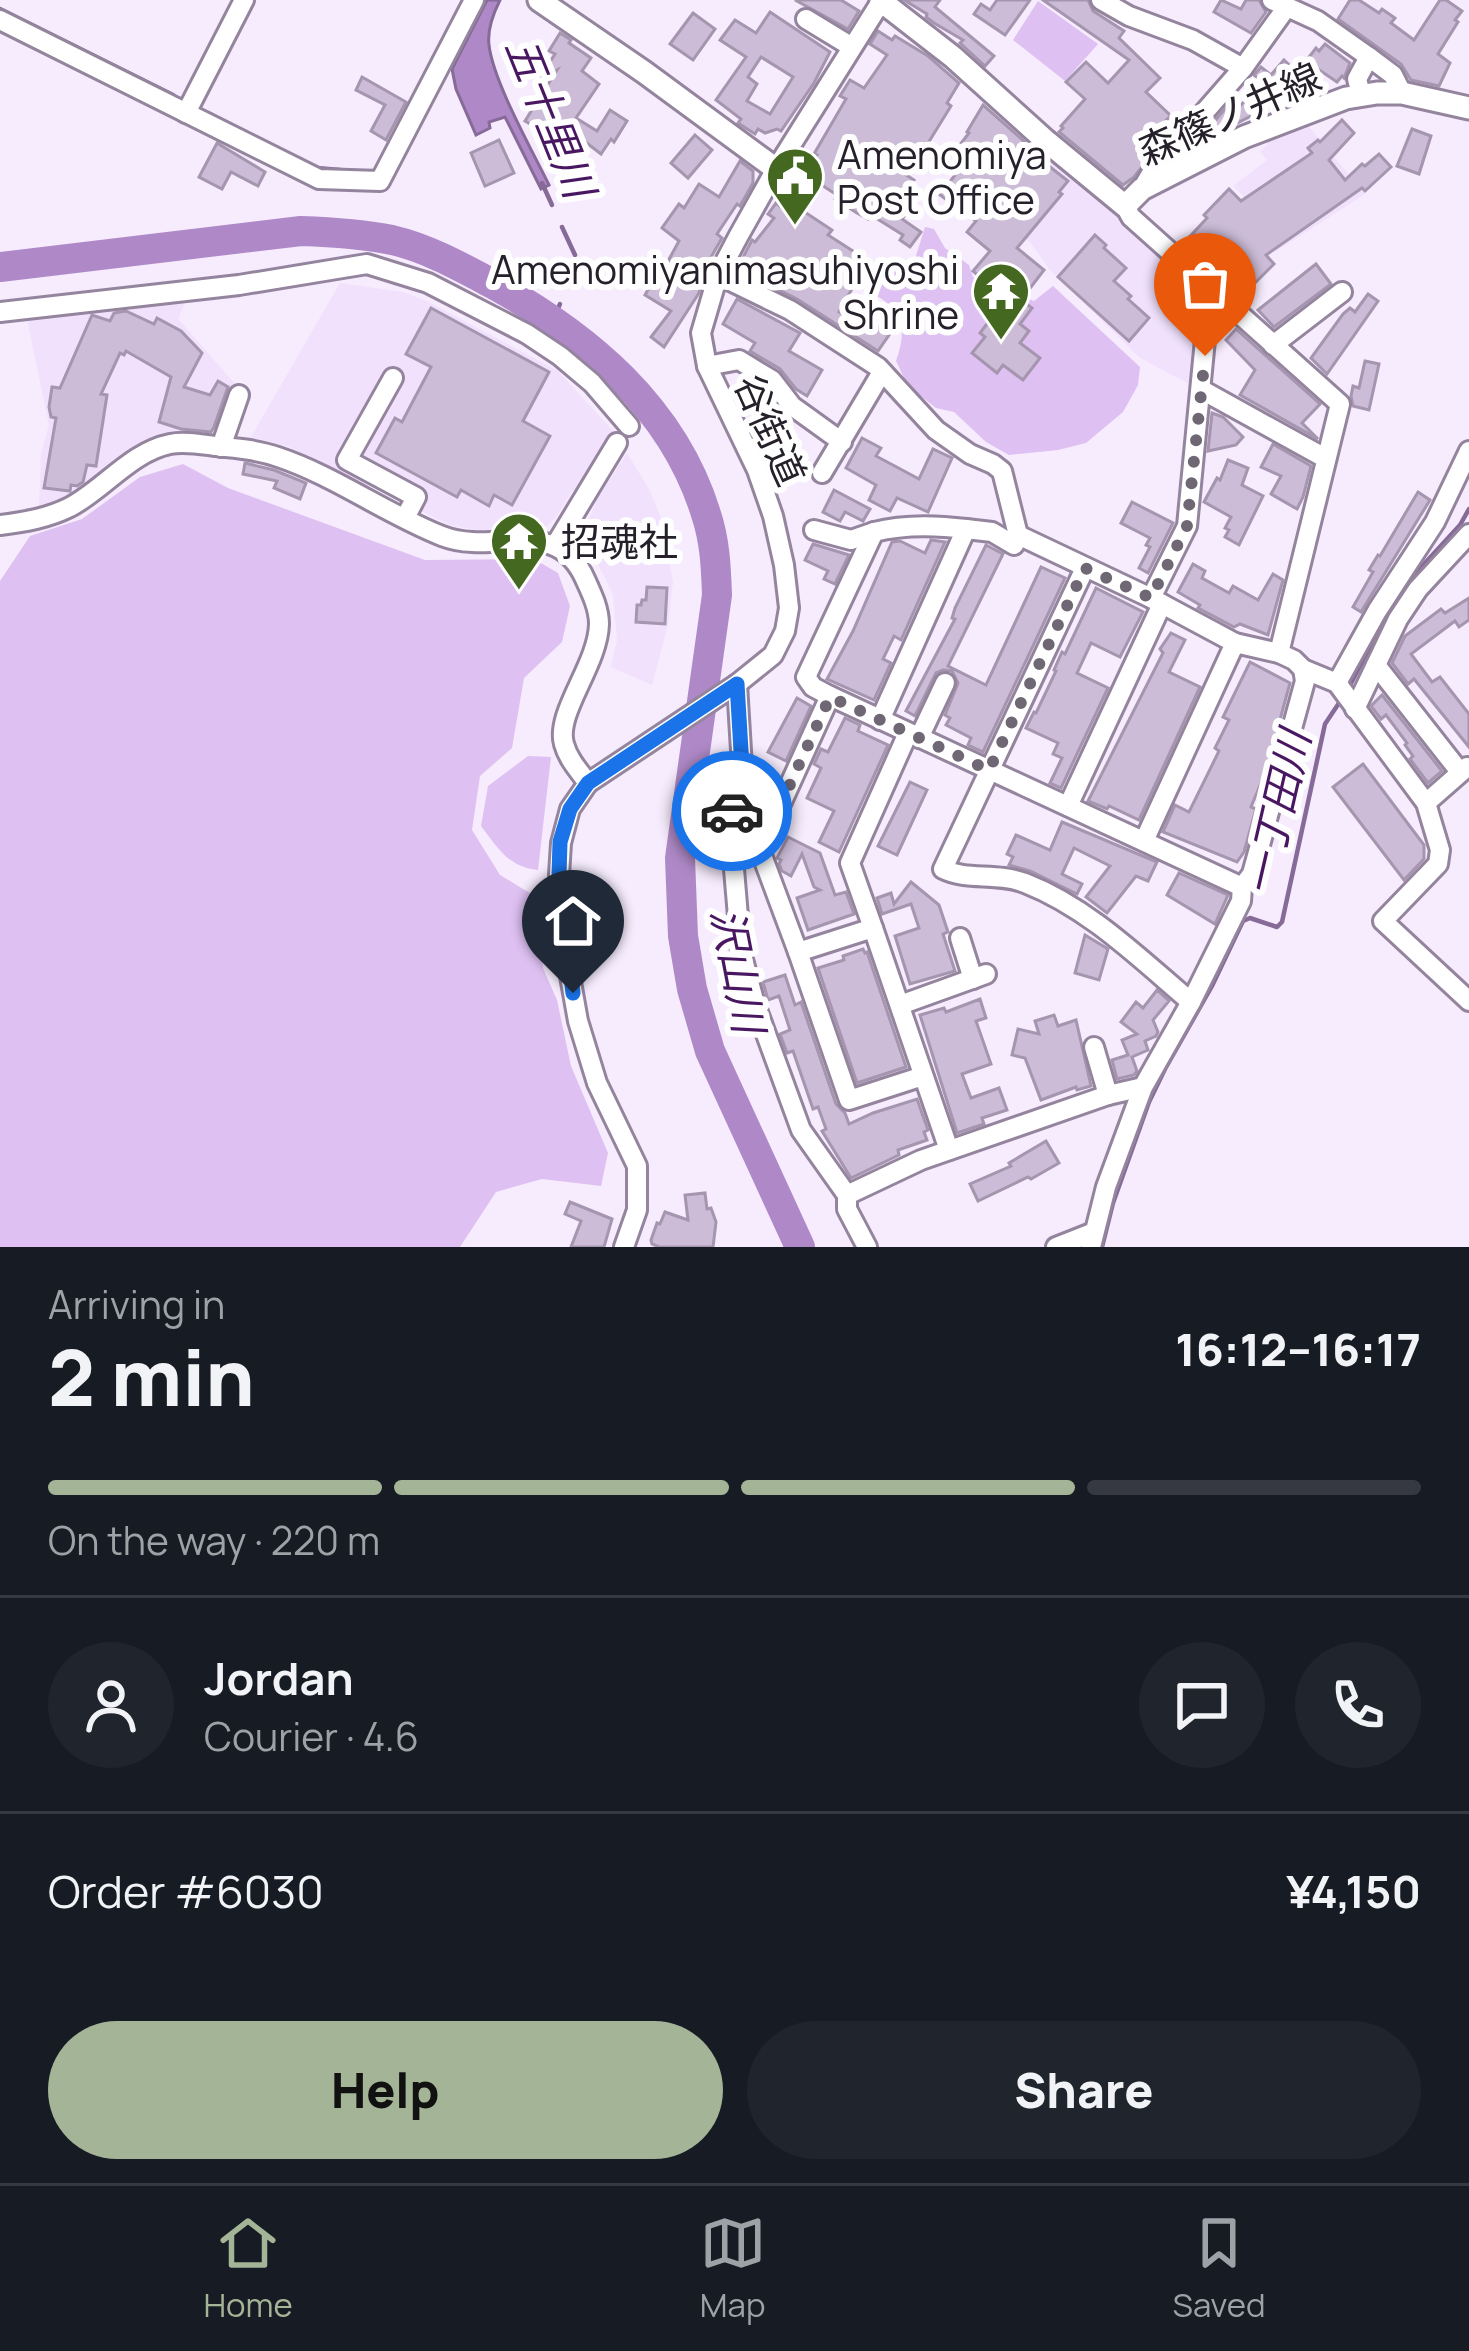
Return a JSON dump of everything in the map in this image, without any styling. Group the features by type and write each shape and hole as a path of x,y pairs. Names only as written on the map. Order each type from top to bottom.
{"main road":[{"path":"538,0 776,169"},
{"name":"森篠ノ井線","path":"881,0 1125,206 1142,189 1261,130 1329,103 1361,94 1402,93 1469,107"}],"street":[{"path":"0,20 319,179 380,181 474,0"},
{"name":"谷街道","path":"588,783 732,687 773,655 785,631 789,608 773,516 757,470 707,366 701,333 718,275 776,169 881,0"},
{"path":"1101,0 1193,40 1243,68"},
{"path":"1318,21 1323,0"},
{"path":"186,113 242,1"},
{"path":"1142,189 1243,68 1279,4 1318,21 1369,57 1393,75 1402,93"},
{"path":"806,19 852,47"},
{"path":"1361,94 1357,79 1369,57"},
{"path":"1125,206 1131,217 1340,404 1279,652"},
{"path":"0,312 368,265 428,283 560,356 592,383 623,435 556,544"},
{"path":"718,275 790,310 882,372 937,430 1002,471 1018,535 1014,544 992,532 897,526 850,540 814,530"},
{"path":"1069,806 1187,526 1210,288"},
{"path":"1273,345 1342,292"},
{"path":"707,366 740,360 772,380 792,406 842,442"},
{"path":"822,473 882,372"},
{"path":"392,378 347,460 416,497 405,518"},
{"path":"1202,390 1325,458"},
{"path":"221,447 239,395"},
{"path":"0,525 37,520 68,508 159,447 191,443 274,455 443,536 485,543 540,540 556,544 573,559 584,575 599,621 593,658 562,732 568,757 588,783 570,809 560,842 559,875 568,965 587,1057 637,1166 637,1210 624,1247"},
{"path":"1346,695 1377,611 1435,522 1469,451"},
{"path":"880,720 966,529"},
{"path":"874,532 806,677 813,687 1242,887"},
{"path":"1018,535 1235,643 1279,652 1346,695 1426,803 1440,850 1438,864 1383,921 1469,1001"},
{"path":"1346,695 1376,665 1418,589 1468,540"},
{"path":"1085,568 943,869 963,876 998,875 1082,911 1191,1002"},
{"path":"1144,841 1235,643"},
{"path":"1376,665 1464,769 1426,803"},
{"path":"1056,1247 1093,1239 1106,1187 1143,1087 1241,901 1277,790 1305,681 1303,669"},
{"path":"945,683 850,863 949,1150"},
{"path":"732,687 742,767 730,822 741,952 755,1004 802,1130 847,1195 848,1209 867,1247"},
{"path":"733,861 760,850 830,697"},
{"path":"760,850 849,1100 923,1076"},
{"path":"798,952 873,928"},
{"path":"900,1005 979,976 960,938"},
{"path":"1094,1047 1108,1095"},
{"path":"847,1195 921,1160 1143,1087"}],"shaded area":[{"path":"487,0 500,0 489,33 492,60 549,185 541,189 505,117 489,122 490,128 476,135 456,89 452,69"},
{"path":"1038,1 1098,44 1065,81 1013,40"},
{"path":"1306,123 1365,194 1275,252 1246,199 1233,186 1267,160 1260,152 1268,144 1261,139"},
{"path":"1038,143 1200,284 1207,301 1197,388 1140,358 1050,270 1030,242 984,207"},
{"path":"925,227 934,229 945,248 969,265 973,277 1034,301 1053,286 1140,367 1138,385 1123,412 1086,443 1009,455 986,442 954,412 936,408 908,386 896,361 902,338 900,320 889,305 869,292 870,275 885,264 915,259"},
{"path":"340,283 403,292 429,302 558,371 613,431 546,527 480,531 450,525 287,446 251,437"},
{"path":"187,297 178,319 236,385 216,433 209,439 172,434 138,446 77,493 39,507 41,454 49,425 26,314"},
{"path":"627,453 662,520 673,582 668,625 652,685 611,667 617,640 613,595 585,531 596,501"},
{"path":"183,464 228,488 425,560 534,559 558,573 570,606 562,642 524,678 512,748 480,776 472,830 500,875 538,898 543,968 557,1000 571,1066 608,1153 601,1186 542,1179 496,1192 460,1247 0,1247 0,581 30,536 82,519 140,477"},
{"path":"528,756 551,757 538,870 511,861 481,826 488,786"}],"building":[{"path":"795,0 841,0 859,11 848,29"},
{"path":"904,0 940,0 935,7 994,56 985,66 960,43 963,40"},
{"path":"997,0 1030,0 1005,35 974,14 981,4 990,10"},
{"path":"1043,0 1088,0 1093,11 1124,31 1119,38 1160,78 1146,92 1171,116 1163,123 1171,130 1123,185 1059,132 1085,99 1066,82 1086,62 1108,83 1129,60"},
{"path":"1221,0 1241,9 1246,0 1259,0 1266,12 1251,33 1214,12"},
{"path":"1350,0 1359,0 1379,13 1382,9 1395,18 1391,23 1414,40 1440,0 1462,11 1438,54 1450,63 1439,86 1411,80 1401,64 1338,19"},
{"path":"770,12 830,52 781,131 758,129 755,134 716,100 746,57 720,40 735,20 756,33","holes":["761,57 793,77 770,114 747,101 757,84 748,77"]},
{"path":"693,13 715,29 693,60 670,44"},
{"path":"878,31 928,56 959,83 925,148 921,146 902,172 914,180 904,193 915,201 902,219 921,232 910,247 900,240 903,235 871,215 868,219 857,213 803,173 846,99 840,96 850,80 864,88 887,55 870,44"},
{"path":"560,33 591,58 582,71 599,84 576,118 597,131 610,110 627,121 601,154 552,116 542,131 525,121 557,70 539,79 555,54 549,51"},
{"path":"1325,44 1350,63 1337,82 1306,61"},
{"path":"1284,60 1298,73 1259,115 1220,132 1211,125 1232,101 1239,107 1262,83 1254,75 1261,67 1271,75"},
{"path":"362,77 406,102 386,140 371,131 385,105 356,90"},
{"path":"983,105 1025,142 1022,145 1068,181 1017,248 1044,270 1021,300 1032,308 1020,324 1029,331 1020,343 1040,358 1023,380 1003,365 997,373 972,353 985,337 980,333 1003,303 976,282 980,277 973,271 990,251 967,232 976,221 940,195 964,163 952,155"},
{"path":"1342,120 1354,133 1329,160 1345,180 1379,154 1391,167 1365,191 1362,188 1266,255 1274,264 1241,297 1182,245 1229,189 1241,201 1312,153 1308,148"},
{"path":"1412,129 1431,136 1419,174 1397,166"},
{"path":"695,135 712,150 688,178 671,163"},
{"path":"499,140 514,173 485,186 471,153"},
{"path":"217,143 265,172 258,186 231,172 222,189 199,177"},
{"path":"740,161 753,171 753,183 717,234 722,238 695,285 699,293 664,347 651,337 671,311 645,295 679,241 662,228 679,204 684,208 699,184 719,197"},
{"path":"788,201 832,230 828,235 856,253 850,263 862,271 839,312 889,335 878,351 797,299 737,269 752,240 774,218 768,214 776,203 782,208"},
{"path":"1095,235 1126,268 1114,281 1149,318 1129,341 1058,277"},
{"path":"1316,264 1331,284 1274,327 1258,310"},
{"path":"1368,294 1378,301 1327,374 1311,358 1343,314 1350,308 1355,312"},
{"path":"737,299 800,333 789,351 822,370 807,396 780,369 750,351 755,343 723,324"},
{"path":"431,308 549,372 523,421 550,436 512,505 494,495 489,506 461,490 457,497 376,453 395,418 402,422 431,367 406,354"},
{"path":"126,311 154,324 157,318 181,331 202,353 184,387 210,395 218,381 228,387 214,427 211,432 159,422 171,377 126,351 120,353 101,394 107,395 96,466 87,465 83,482 71,485 70,491 44,488 56,418 51,417 49,407 52,387 60,388 92,315 110,321 114,313"},
{"path":"1236,329 1320,404 1302,423 1318,439 1240,395 1255,370 1226,340"},
{"path":"1365,361 1379,364 1369,410 1353,406 1351,396 1353,386 1359,388"},
{"path":"743,378 763,390 787,419 772,443 759,438 762,419 741,406 735,392"},
{"path":"1212,413 1243,437 1236,445 1208,451"},
{"path":"862,438 881,448 876,456 919,479 933,449 952,458 928,512 897,498 890,511 869,500 876,485 846,468"},
{"path":"1273,444 1311,466 1297,509 1271,494 1281,476 1261,467"},
{"path":"1228,460 1248,468 1242,485 1263,496 1239,545 1225,537 1231,517 1204,502"},
{"path":"245,463 306,483 300,499 274,488 277,481 243,474"},
{"path":"834,490 870,509 863,521 845,512 840,521 823,512"},
{"path":"1418,492 1430,500 1361,612 1353,607 1373,572 1369,570"},
{"path":"1132,502 1173,523 1148,573 1139,568 1150,538 1121,523"},
{"path":"931,540 945,542 901,640 894,636 883,659 891,663 874,700 827,679 892,542 925,553"},
{"path":"813,544 849,555 835,584 824,579 828,571 805,560"},
{"path":"986,545 1003,554 948,666 986,685 1041,567 1065,578 983,752 968,745 971,738 946,725 950,718 945,715 958,683 952,671 936,673 915,716 906,711 955,619 955,608"},
{"path":"1193,564 1205,571 1202,578 1229,593 1233,586 1258,600 1273,574 1283,580 1268,635 1240,624 1234,627 1178,592"},
{"path":"647,587 667,588 665,624 636,622 637,605 646,600"},
{"path":"1096,588 1143,612 1120,657 1091,643 1077,673 1108,688 1061,788 1050,783 1062,758 1053,754 1058,743 1026,728"},
{"path":"1469,598 1469,620 1459,627 1455,621 1411,654 1432,682 1440,677 1469,714 1469,747 1414,679 1408,684 1392,663 1405,636 1441,609 1445,613"},
{"path":"1171,633 1185,640 1169,672 1200,687 1139,820 1088,801"},
{"path":"1250,662 1290,683 1251,807 1256,809 1244,852 1237,862 1163,832 1175,805 1189,812 1219,751 1215,748 1229,720 1223,717"},
{"path":"1382,695 1442,771 1428,783 1410,759 1407,743 1386,715 1381,719 1371,706"},
{"path":"797,698 811,706 786,761 768,752"},
{"path":"845,718 860,725 858,731 888,745 839,852 819,842 834,811 807,798 821,768 814,764 821,749 828,752"},
{"path":"1363,764 1424,845 1424,859 1404,880 1333,787"},
{"path":"910,782 927,790 897,855 878,846"},
{"path":"1062,822 1157,862 1148,881 1136,876 1107,913 1086,897 1110,866 1074,848 1062,874 1082,884 1077,894 1009,865 1013,857 1007,854 1016,835 1050,850"},
{"path":"788,837 820,853 835,895 846,892 854,914 808,930 797,898 820,890 814,887 802,854 791,876 782,871 777,858"},
{"path":"1179,873 1228,895 1215,924 1167,895"},
{"path":"911,882 939,905 955,971 910,984 895,936 919,928 911,904 882,914 877,898 891,893 894,904"},
{"path":"1085,935 1108,949 1099,980 1075,973"},
{"path":"863,949 906,1067 857,1083 818,968"},
{"path":"785,975 795,1005 801,1002 836,1104 849,1124 917,1099 927,1140 898,1150 899,1155 851,1178 822,1131 826,1129 818,1107 813,1109 793,1051 787,1053 780,1034 790,1030 779,996 768,1000 763,982"},
{"path":"1157,990 1169,1001 1153,1020 1158,1032 1145,1041 1148,1050 1132,1057 1134,1075 1117,1079 1112,1060 1128,1055 1122,1040 1137,1034 1121,1022 1136,1002 1143,1008"},
{"path":"980,999 986,1018 976,1021 991,1064 962,1074 971,1098 999,1088 1007,1110 957,1133 920,1015 944,1008 946,1012"},
{"path":"1054,1015 1058,1026 1076,1020 1091,1086 1041,1100 1025,1058 1012,1055 1018,1029 1039,1034 1035,1021"},
{"path":"1046,1141 1059,1163 978,1201 970,1184 1011,1166 1009,1163"},
{"path":"705,1193 707,1209 711,1208 716,1222 713,1247 652,1244 665,1212 688,1220 685,1195"},
{"path":"570,1202 612,1219 604,1247 571,1247 581,1221 565,1214"}],"waterway":[{"path":"0,9 173,95"},
{"path":"208,113 317,168 363,172"},
{"name":"五十里川","path":"542,183 552,205"},
{"name":"五十里川","path":"562,227 575,255"},
{"name":"沢山川","path":"0,267 301,231 392,240 444,259 528,304 593,351 649,408 691,476 709,524 715,564 717,595 680,858 683,936 692,989 710,1051 800,1247"},
{"name":"五十里川","path":"553,319 560,304"},
{"name":"一丁田川","path":"1403,587 1469,509"},
{"name":"一丁田川","path":"1349,687 1391,607"},
{"name":"一丁田川","path":"1102,1247 1149,1102 1243,921 1250,918 1277,927 1282,922 1325,724 1343,697"}],"way so far":[{"path":"732,811 733,861 760,850 830,697 989,770 1085,568 1151,598 1187,526 1205,356"}],"place":[{"name":"Amenomiya Post Office","path":"795,227"},
{"name":"Amenomiyanimasuhiyoshi Shrine","path":"1001,342"},
{"name":"招魂社","path":"519,592"}],"route":[{"path":"573,993 559,875 560,842 570,809 588,783 737,684 742,767 732,811"}]}
